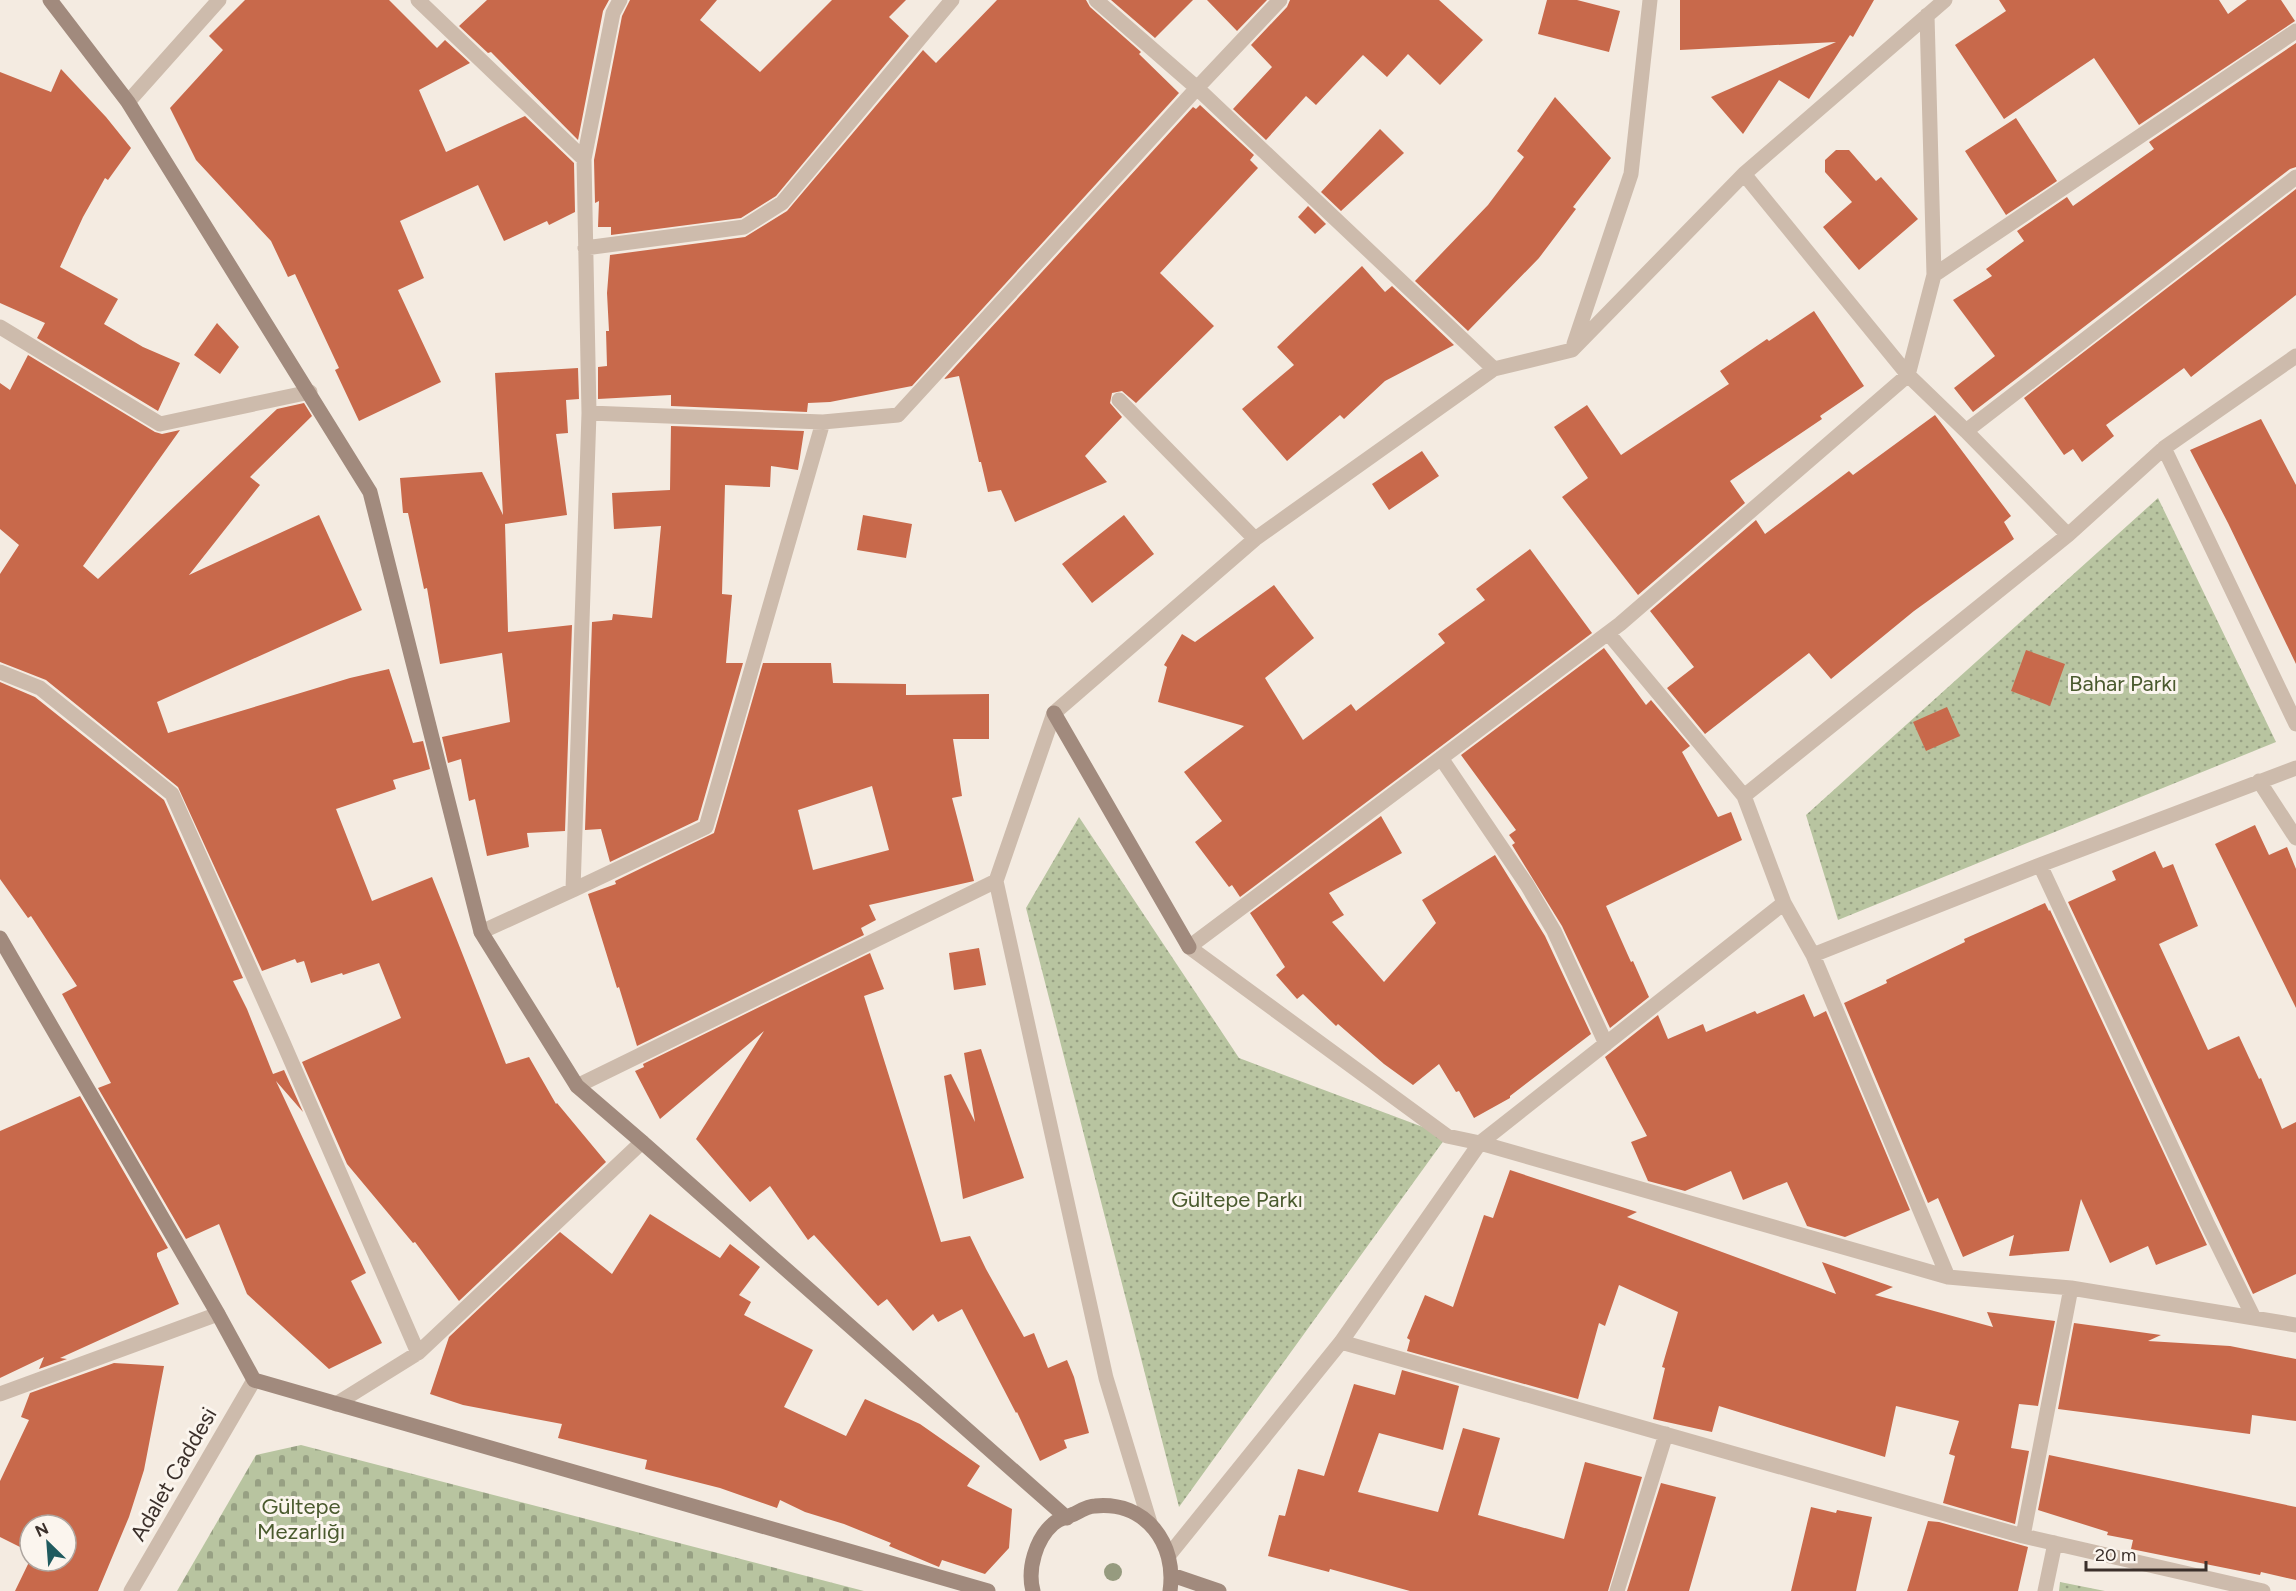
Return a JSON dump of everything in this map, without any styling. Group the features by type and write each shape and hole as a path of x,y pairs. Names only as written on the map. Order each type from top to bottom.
{"street":[{"path":"50,0 128,102 370,492 481,932 577,1086 1067,1518"},
{"path":"128,102 219,0"},
{"path":"418,0 585,159"},
{"path":"573,890 589,413 585,159 613,13 620,0"},
{"path":"585,248 744,227 782,203 952,0"},
{"path":"1096,0 1197,88 1494,369"},
{"path":"589,413 823,422 898,414 1197,88 1281,0"},
{"path":"1572,350 1631,174 1650,0"},
{"path":"1170,1591 1172,1575 1169,1555 1161,1538 1150,1523 1106,1378 996,880 1054,713 1255,539 1494,369 1572,350 1744,174 1946,0"},
{"path":"1189,947 1608,633 1908,375 1934,275 1927,15"},
{"path":"1934,275 2296,31"},
{"path":"1744,174 1908,375 2068,535"},
{"path":"1966,431 2296,177"},
{"path":"0,327 160,424 310,393"},
{"path":"1744,796 2068,535 2164,448 2296,356"},
{"path":"1119,400 1255,539"},
{"path":"481,932 706,827 823,422"},
{"path":"2164,448 2296,724"},
{"path":"1608,633 1744,796 1784,903 1813,955 1948,1277"},
{"path":"0,672 40,688 172,794 418,1353"},
{"path":"1054,713 1189,947 1447,1136 1480,1143 1948,1277 2071,1288 2296,1324"},
{"path":"1441,758 1527,885 1554,931 1606,1044"},
{"path":"1813,955 2040,865 2296,768"},
{"path":"2259,781 2296,838"},
{"path":"2040,865 2207,1223 2254,1318"},
{"path":"577,1086 996,880"},
{"path":"1169,1555 1341,1342 1480,1143 1784,903"},
{"path":"0,938 254,1380 988,1591"},
{"path":"336,1404 418,1353 642,1142"},
{"path":"2024,1536 2071,1288"},
{"path":"0,1394 218,1314"},
{"path":"1341,1342 2024,1536 2263,1591"},
{"name":"Adalet Caddesi","path":"131,1591 254,1380"},
{"path":"1617,1591 1666,1434"},
{"path":"1033,1591 1032,1561 1040,1540 1054,1523 1092,1506 1113,1506 1133,1512 1150,1523"},
{"path":"2045,1591 2055,1543"},
{"path":"1172,1575 1219,1591"}],"green space":[{"name":"Bahar Parkı","path":"2158,498 2276,742 1838,920 1806,815"},
{"name":"Gültepe Parkı","path":"1079,817 1239,1058 1447,1136 1179,1507 1026,908"},
{"name":"Gültepe Mezarlığı","path":"301,1445 864,1591 177,1591 256,1455"},
{"path":"2060,1582 2105,1591 2059,1591"}],"building":[{"path":"245,0 389,0 437,48 445,40 470,63 419,90 446,152 525,116 574,163 575,212 549,225 547,221 504,241 478,185 400,221 424,278 398,290 441,382 359,421 335,370 339,368 295,274 288,277 271,241 196,160 170,108 223,50 209,36"},
{"path":"487,0 609,0 603,11 578,140 491,52 488,53 459,26"},
{"path":"630,0 717,0 700,20 760,72 832,0 906,0 889,17 909,36 776,196 741,218 611,235 611,227 598,227 599,201 595,203 594,160 622,16"},
{"path":"997,0 1086,0 1090,7 1141,52 1139,54 1179,93 912,386 830,402 808,403 807,412 671,406 671,395 598,399 598,367 607,366 606,331 609,331 607,293 610,255 745,237 787,211 923,50 936,63"},
{"path":"1111,0 1193,0 1155,38"},
{"path":"1207,0 1267,0 1237,31"},
{"path":"1290,0 1439,0 1483,40 1440,85 1408,54 1387,77 1363,55 1316,105 1306,96 1266,140 1233,109 1272,67 1251,45 1287,7"},
{"path":"1547,0 1577,0 1620,11 1609,52 1538,34"},
{"path":"1680,0 1874,0 1853,37 1850,35 1809,99 1779,80 1743,134 1711,97 1836,42 1680,50"},
{"path":"1999,0 2219,0 2228,14 2247,0 2281,0 2295,21 2139,125 2094,58 2004,119 1955,45 2006,11"},
{"path":"2296,43 2296,167 2290,169 1973,412 1954,388 1995,356 1953,300 1992,276 1986,269 2024,241 2017,231 2067,197 2073,206 2154,149 2149,142"},
{"path":"61,69 106,117 131,148 108,180 105,178 83,217 60,267 118,299 104,324 143,347 180,363 158,411 37,338 45,323 0,303 0,72 51,92"},
{"path":"1555,97 1611,158 1573,207 1576,209 1539,258 1468,331 1415,281 1488,205 1524,157 1517,151"},
{"path":"1200,105 1254,155 1250,160 1258,168 1160,273 1214,326 1136,403 1122,391 1112,393 1110,403 1122,417 1085,456 1107,482 1015,522 1001,490 988,492 959,376 944,379 1193,107 1196,109"},
{"path":"2016,118 2057,181 2006,215 1965,151"},
{"path":"1380,129 1404,153 1341,211 1321,192"},
{"path":"1836,150 1849,150 1876,181 1881,177 1918,219 1859,270 1823,227 1852,202 1825,172 1825,160"},
{"path":"2296,189 2296,295 2191,377 2184,368 2106,425 2114,436 2082,462 2073,449 2064,455 2024,398"},
{"path":"1308,206 1326,224 1315,234 1298,217"},
{"path":"1362,266 1385,292 1392,286 1454,345 1385,381 1344,419 1340,415 1287,461 1242,409 1294,365 1277,347"},
{"path":"1814,311 1864,386 1820,416 1822,419 1730,481 1745,503 1638,595 1562,497 1588,478 1554,427 1587,405 1621,455 1729,384 1720,371"},
{"path":"217,323 239,347 220,374 194,355"},
{"path":"28,355 155,432 162,434 180,430 83,566 98,579 277,409 304,403 312,416 250,477 260,485 189,575 319,515 362,610 157,702 168,733 350,678 389,669 413,743 423,741 430,769 393,780 396,789 336,809 372,901 432,877 506,1064 529,1057 556,1104 606,1162 459,1301 415,1242 413,1243 347,1164 302,1062 401,1018 379,963 311,983 304,961 297,963 295,959 262,971 178,787 46,680 0,662 0,574 19,545 0,529 0,383 10,390"},
{"path":"578,368 579,399 566,400 568,433 556,434 567,515 505,524 508,632 572,625 565,831 527,833 529,847 487,856 475,799 469,801 461,759 448,763 442,737 510,722 502,653 440,664 427,588 424,589 408,513 403,513 400,478 482,472 503,515 495,373"},
{"path":"1935,415 2011,516 2004,522 2014,539 1914,611 1831,679 1809,653 1705,734 1667,688 1694,667 1650,611 1756,520 1765,534 1849,471 1853,475"},
{"path":"2261,419 2296,485 2296,664 2190,450"},
{"path":"671,426 804,431 798,470 771,466 770,487 725,485 722,594 732,595 726,663 743,663 698,820 610,862 601,829 585,830 592,622 612,620 613,614 652,618 661,526 614,529 612,493 670,490"},
{"path":"1422,451 1439,476 1389,510 1372,484"},
{"path":"863,515 912,524 906,558 857,550"},
{"path":"1124,515 1154,554 1092,603 1062,564"},
{"path":"1530,549 1592,633 1240,897 1232,885 1229,887 1195,842 1222,821 1184,772 1244,726 1158,702 1167,667 1164,665 1182,634 1195,642 1274,585 1314,638 1265,678 1303,740 1351,704 1356,711 1445,643 1438,634 1485,600 1476,589"},
{"path":"1604,648 1646,705 1651,700 1690,746 1682,752 1718,817 1731,812 1742,840 1606,906 1649,997 1610,1028 1562,926 1512,845 1515,843 1509,835 1516,830 1461,755"},
{"path":"2026,650 2065,664 2050,706 2011,691"},
{"path":"763,663 831,663 833,683 906,684 906,695 989,694 989,739 953,739 962,796 952,798 974,881 869,905 876,920 861,928 864,935 637,1046 588,894 616,884 615,881 714,833","holes":["872,786 889,850 813,870 798,810"]},
{"path":"0,682 35,697 164,800 243,978 233,981 273,1074 284,1070 303,1112 276,1081 366,1273 351,1281 382,1343 329,1369 247,1294 219,1224 186,1239 98,1088 111,1083 62,994 77,986 31,916 28,918 0,879"},
{"path":"1947,707 1960,736 1926,751 1913,722"},
{"path":"1381,816 1402,853 1329,893 1344,915 1332,922 1384,982 1436,923 1422,900 1495,855 1545,936 1591,1034 1510,1098 1474,1118 1459,1091 1456,1092 1439,1064 1413,1085 1384,1064 1338,1024 1336,1026 1303,994 1297,999 1276,975 1285,967 1250,913"},
{"path":"2255,825 2269,855 2287,847 2296,869 2296,1008 2215,844"},
{"path":"2155,851 2163,868 2173,864 2198,926 2159,944 2208,1050 2239,1036 2259,1079 2261,1078 2282,1129 2296,1122 2296,1274 2253,1294 2068,902 2116,880 2112,871"},
{"path":"2045,903 2207,1245 2156,1265 2148,1246 2110,1263 2081,1199 2069,1251 2009,1256 2014,1235 1963,1257 1938,1198 1928,1203 1844,1003 1965,942 1964,939"},
{"path":"979,948 986,985 954,990 949,953"},
{"path":"870,953 884,989 864,996 941,1242 970,1236 1024,1337 1034,1333 1048,1368 1067,1360 1074,1377 1089,1433 1064,1440 1067,1448 1040,1461 1017,1412 962,1309 938,1322 933,1314 913,1331 887,1299 878,1306 814,1235 808,1240 770,1186 750,1202 696,1139 764,1031 660,1119 635,1071 644,1067 643,1064"},
{"path":"1804,994 1814,1017 1826,1011 1910,1210 1845,1237 1807,1226 1787,1182 1743,1200 1731,1171 1685,1191 1648,1181 1631,1142 1647,1136 1605,1057 1658,1015 1668,1039 1703,1024 1706,1032 1755,1011 1757,1014"},
{"path":"981,1049 1024,1178 963,1199 944,1076 951,1074 975,1122 964,1053"},
{"path":"80,1096 168,1248 157,1253 157,1256 179,1304 60,1358 67,1359 39,1369 44,1357 0,1378 0,1131"},
{"path":"1510,1170 1637,1212 1627,1217 1836,1294 1822,1262 1893,1287 1875,1295 1993,1327 1987,1312 2055,1321 2038,1406 2019,1404 2011,1448 2029,1451 2015,1524 1943,1503 1955,1456 1949,1454 1959,1421 1896,1406 1885,1457 1719,1406 1712,1432 1653,1419 1665,1368 1662,1367 1678,1312 1619,1285 1605,1326 1599,1323 1578,1399 1407,1351 1410,1340 1407,1338 1425,1295 1453,1307 1484,1215 1493,1218"},
{"path":"650,1214 720,1258 730,1244 760,1267 739,1295 751,1302 744,1315 813,1350 784,1407 846,1436 865,1399 920,1424 980,1466 967,1486 1012,1509 1009,1548 985,1574 942,1560 939,1567 889,1546 891,1543 844,1524 805,1512 780,1500 777,1508 720,1488 645,1469 647,1460 558,1438 562,1424 463,1405 430,1394 449,1337 560,1232 612,1274"},
{"path":"2074,1323 2161,1335 2148,1341 2230,1346 2296,1359 2296,1421 2252,1415 2250,1434 2058,1409"},
{"path":"114,1363 164,1366 144,1470 129,1517 98,1591 15,1591 24,1573 78,1573 78,1513 18,1513 18,1546 0,1537 0,1481 29,1420 21,1417 30,1393"},
{"path":"1402,1370 1459,1386 1443,1450 1379,1433 1358,1492 1438,1512 1463,1428 1500,1438 1478,1515 1564,1539 1585,1462 1642,1477 1608,1591 1410,1591 1330,1569 1329,1572 1268,1556 1279,1515 1285,1516 1298,1469 1324,1476 1354,1384 1395,1395"},
{"path":"2049,1455 2296,1507 2296,1580 2131,1549 2133,1540 2107,1535 2108,1532 2038,1510"},
{"path":"1661,1483 1716,1497 1689,1591 1627,1591"},
{"path":"1811,1507 1836,1513 1837,1510 1872,1517 1856,1591 1791,1591"},
{"path":"1928,1521 1939,1522 2028,1547 2018,1591 1907,1591"}]}
